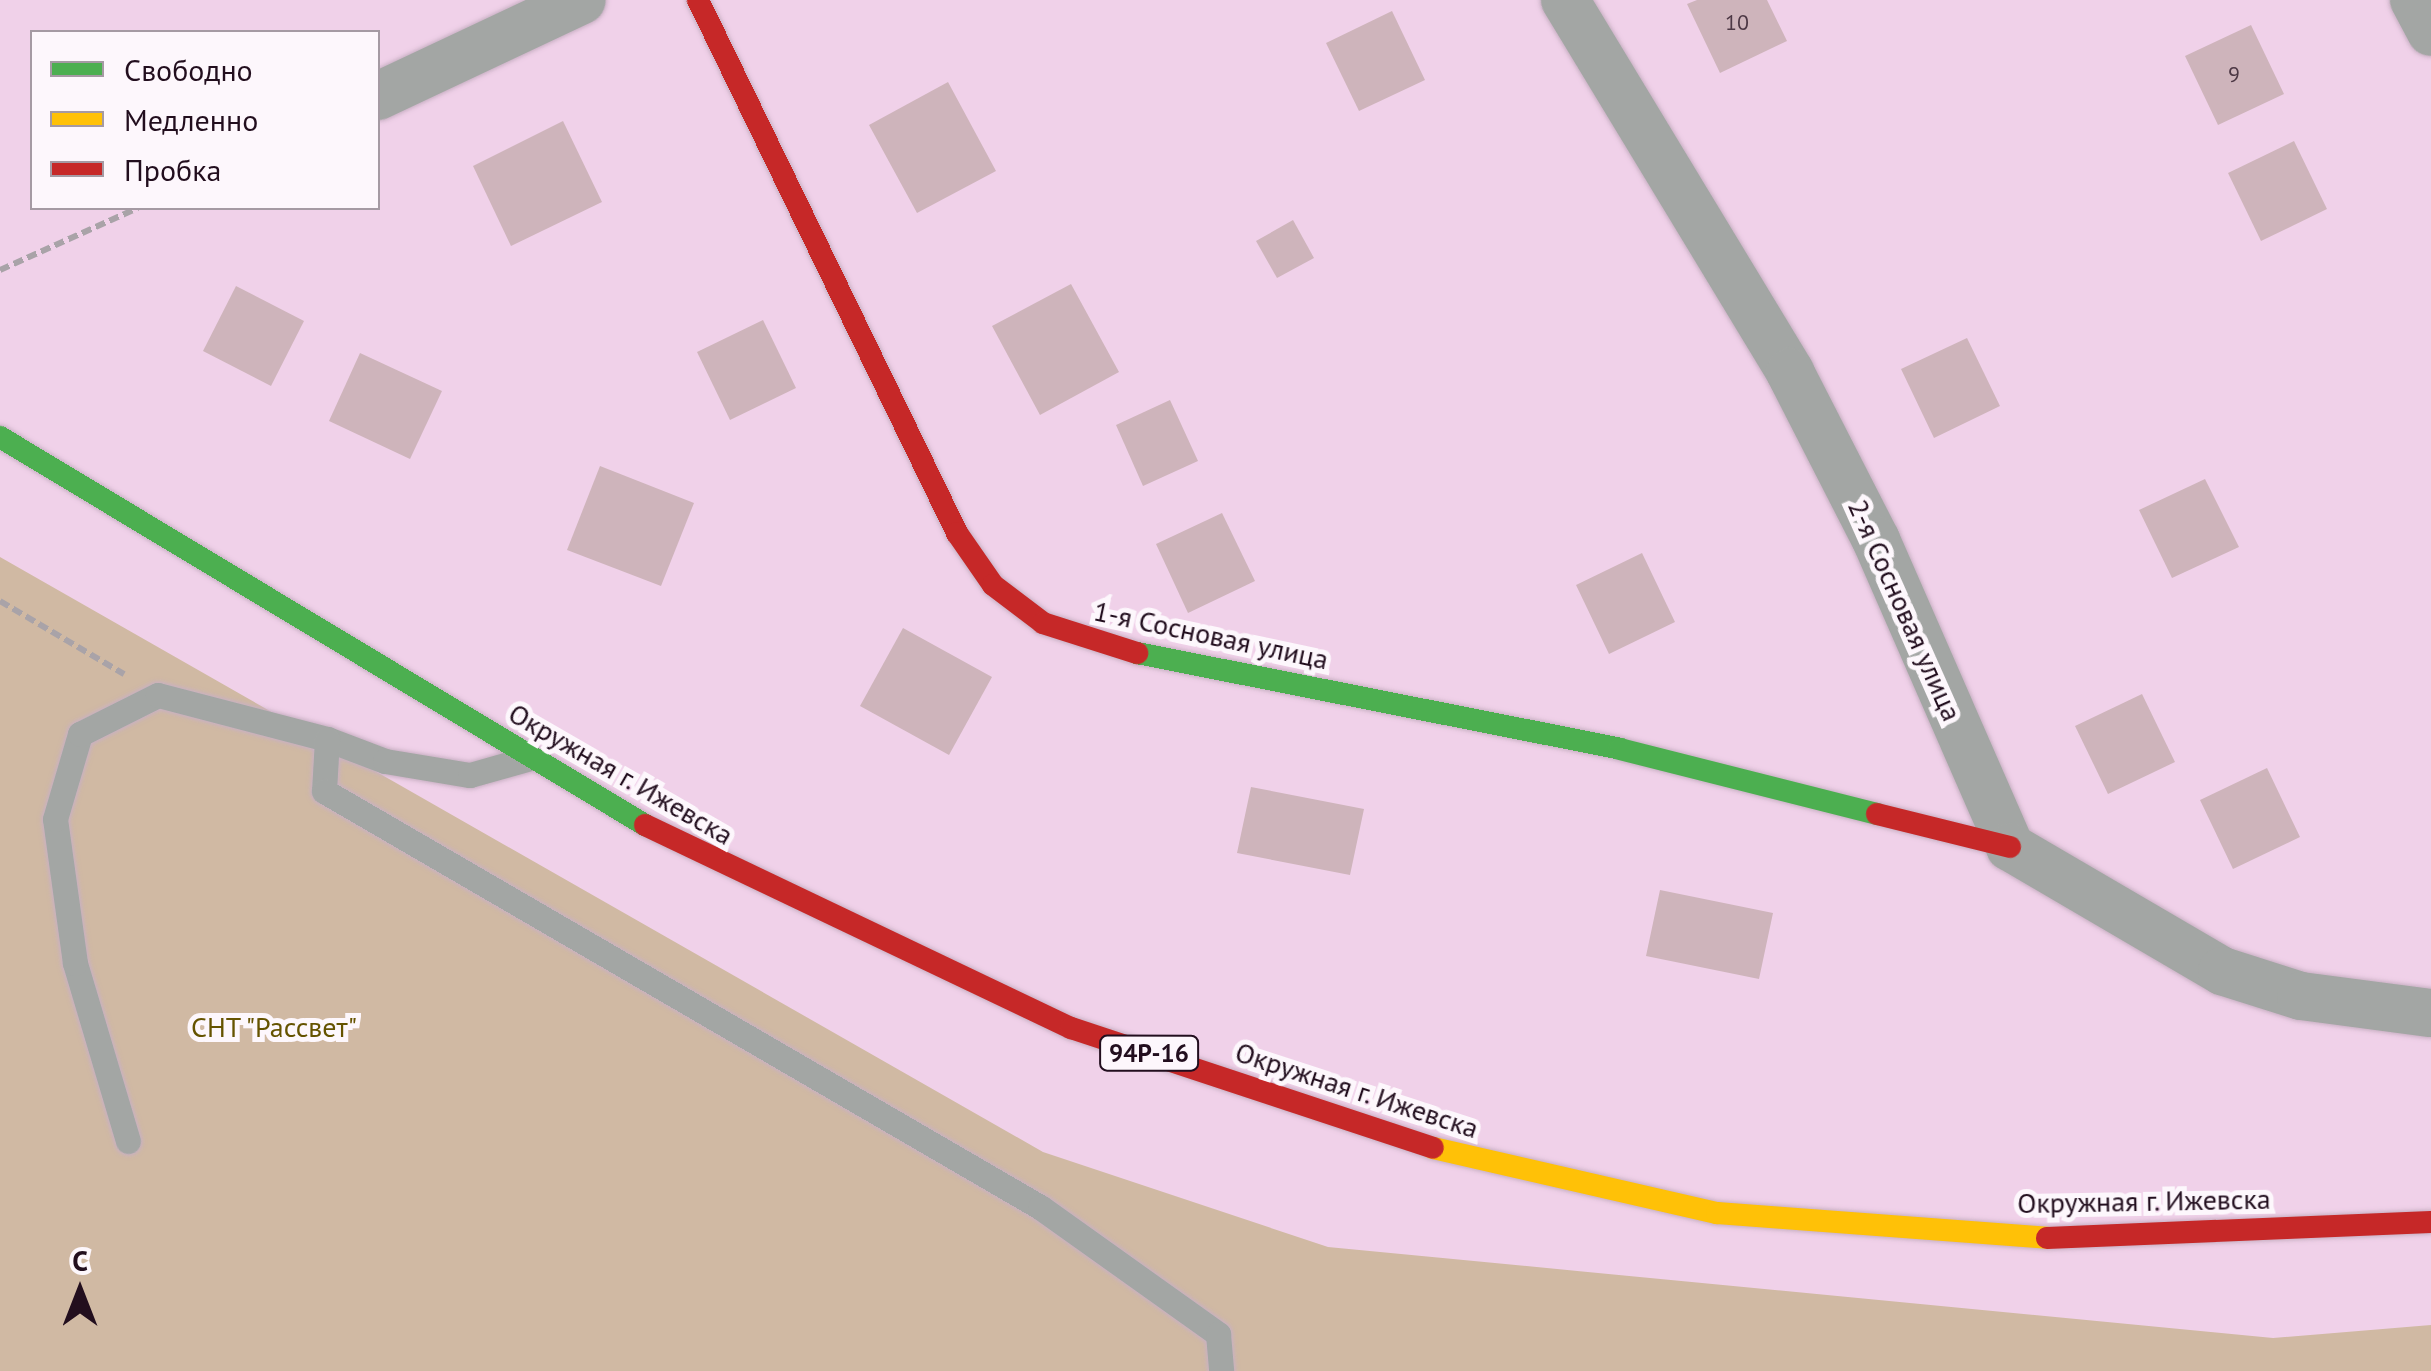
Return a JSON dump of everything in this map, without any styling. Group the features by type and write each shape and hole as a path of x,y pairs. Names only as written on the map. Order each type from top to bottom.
{"main road":[{"name":"1-я Сосновая улица","path":"698,0 957,533 993,586 1043,622 1096,645 1620,749 2010,847"},
{"name":"Окружная г. Ижевска","path":"0,437 701,859 1071,1028 1467,1160 1717,1213 2038,1238 2431,1222"}],"street":[{"path":"380,95 582,0"},
{"name":"2-я Сосновая улица","path":"1565,0 1790,372 1876,540 2010,847"},
{"path":"2414,0 2431,32"},
{"path":"2010,847 2222,971 2301,996 2421,1013"}],"lane":[{"path":"128,1141 74,964 55,819 80,734 158,695 327,739 385,761 470,775 533,758"},
{"path":"327,739 324,792 1040,1208 1218,1334 1222,1371"}],"path":[{"path":"0,270 134,210"},
{"path":"0,601 158,695"}],"green space":[{"name":"СНТ \"Рассвет\"","path":"0,557 1043,1152 1328,1247 2273,1338 2431,1325 2431,1371 0,1371"}],"building":[{"path":"1697,0 1767,0 1787,41 1720,73 1687,4"},
{"path":"1392,11 1425,80 1359,111 1326,43"},
{"path":"2251,25 2284,94 2218,125 2185,56"},
{"path":"948,82 996,171 917,213 869,125"},
{"path":"563,121 602,202 511,246 473,166"},
{"path":"2294,141 2327,209 2261,241 2228,173"},
{"path":"1293,220 1314,258 1277,278 1256,241"},
{"path":"1071,284 1119,372 1040,415 992,326"},
{"path":"236,286 304,321 271,386 203,351"},
{"path":"763,320 796,388 730,420 697,352"},
{"path":"1967,338 2000,406 1934,438 1901,369"},
{"path":"360,353 442,391 410,459 329,421"},
{"path":"1170,400 1198,461 1143,486 1116,425"},
{"path":"600,466 694,503 661,586 567,550"},
{"path":"2205,479 2239,547 2172,578 2139,510"},
{"path":"1222,513 1255,581 1188,613 1156,544"},
{"path":"1642,553 1675,622 1609,654 1576,585"},
{"path":"903,628 992,677 949,755 860,706"},
{"path":"2142,694 2175,762 2108,794 2075,726"},
{"path":"2267,768 2300,837 2233,869 2200,800"},
{"path":"1251,787 1364,809 1350,875 1237,853"},
{"path":"1660,890 1773,913 1759,979 1646,956"}],"traffic: fast":[{"path":"0,437 645,825"},
{"path":"1137,653 1620,749 1877,814"}],"traffic: slow":[{"path":"1433,1148 1717,1213 2047,1238"}],"traffic: jam":[{"path":"698,0 957,533 993,585 1043,623 1137,653"},
{"path":"1877,814 2010,847"},
{"path":"645,825 1071,1028 1433,1148"},
{"path":"2047,1238 2431,1222"}]}
